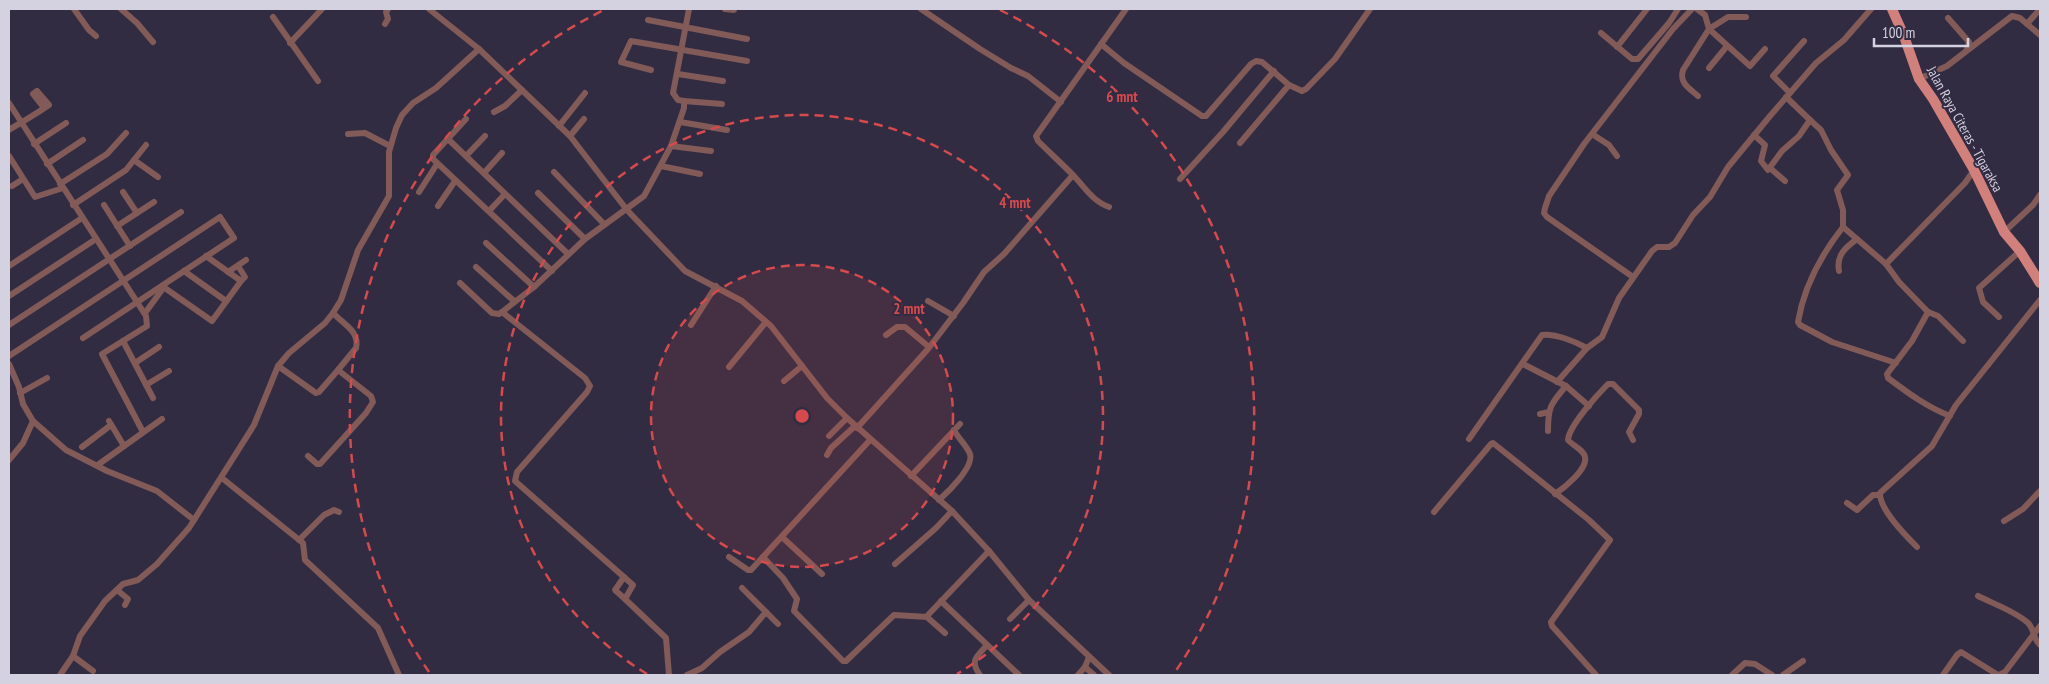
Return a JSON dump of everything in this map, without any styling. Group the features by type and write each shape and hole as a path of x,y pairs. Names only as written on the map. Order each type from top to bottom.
{"main road":[{"name":"Jalan Raya Citeras - Tigaraksa","path":"1892,9 1919,79 1934,99 1974,170 2004,232 2020,251 2040,282"}],"street":[{"path":"74,9 89,30 96,36"},
{"path":"121,9 137,23 153,42"},
{"path":"290,43 322,9"},
{"path":"385,24 388,19 386,12 388,9"},
{"path":"429,9 479,49 570,136 627,210 685,271 742,301 766,322 827,398 870,440 952,511 990,552 1029,600 1110,675"},
{"path":"688,9 678,74 673,93 678,100 722,104"},
{"path":"725,9 734,10"},
{"path":"921,9 988,54 1028,76 1061,102"},
{"path":"1109,207 1100,204 1038,141 1036,136 1126,9"},
{"path":"1101,44 1124,64 1202,116 1206,116 1251,64 1256,61 1262,62 1289,85 1302,92 1335,59 1370,9"},
{"path":"1617,47 1648,9"},
{"path":"1601,34 1632,58 1638,59 1669,23 1678,9"},
{"path":"1633,277 1565,231 1544,213 1549,196 1592,134 1673,29 1692,9"},
{"path":"1697,9 1705,16 1709,30 1750,66 1765,49"},
{"path":"1557,382 1586,348 1602,337 1615,307 1633,277 1654,249 1669,247 1675,243 1693,215 1710,197 1728,167 1754,135 1816,63 1844,40 1872,9"},
{"path":"2027,24 2040,9"},
{"path":"273,16 318,81"},
{"path":"1919,79 1947,66 2012,16 2016,16 2040,35"},
{"path":"1698,96 1684,84 1682,74 1709,30 1728,17 1746,17"},
{"path":"1948,18 1969,42 1967,49"},
{"path":"648,20 747,39"},
{"path":"651,70 622,62 621,60 631,41 747,61"},
{"path":"1804,41 1773,76 1810,120 1821,130 1831,150 1848,175 1837,190 1843,210 1843,227 1825,250 1817,264 1801,307 1798,322 1800,325 1832,342 1896,362"},
{"path":"1709,68 1726,46"},
{"path":"60,675 73,656 80,636 96,613 123,584 138,580 157,564 190,528 254,425 278,366 289,353 325,323 341,300 358,250 389,196 390,146 396,128 407,108 436,88 479,49"},
{"path":"1180,179 1223,132 1274,71"},
{"path":"678,74 723,81"},
{"path":"1240,143 1289,85"},
{"path":"494,112 506,106 522,90"},
{"path":"559,126 585,93"},
{"path":"460,283 492,313 499,314 534,287 585,239 644,196 671,146 680,122 684,101"},
{"path":"9,103 20,123 145,314 146,326 102,354 143,432"},
{"path":"9,130 44,108"},
{"path":"466,119 433,154 433,159 552,271"},
{"path":"570,136 584,119"},
{"path":"1770,168 1782,152 1797,139 1810,120"},
{"path":"680,122 728,130"},
{"path":"34,144 66,123"},
{"path":"9,158 35,197 61,186 107,154 126,133"},
{"path":"348,134 365,134 390,146"},
{"path":"1592,134 1610,145 1618,156"},
{"path":"1754,135 1765,145 1761,161 1767,170 1770,168 1785,181"},
{"path":"466,156 485,136"},
{"path":"448,139 568,254"},
{"path":"47,164 83,140"},
{"path":"73,205 126,170 146,145"},
{"path":"671,146 711,151"},
{"path":"484,173 502,153"},
{"path":"134,160 158,177"},
{"path":"419,192 437,164"},
{"path":"661,166 700,174"},
{"path":"1886,264 1965,183 1974,170"},
{"path":"554,172 604,224"},
{"path":"828,455 831,448 856,427 929,347 954,316 984,272 1004,254 1073,175"},
{"path":"12,186 23,179"},
{"path":"438,206 455,181"},
{"path":"123,192 137,213"},
{"path":"538,193 585,239"},
{"path":"489,212 505,194"},
{"path":"2004,232 2023,216 2040,195"},
{"path":"117,226 154,202"},
{"path":"104,205 130,246"},
{"path":"9,325 181,212"},
{"path":"9,356 220,217 234,238 83,338"},
{"path":"9,266 82,218"},
{"path":"1843,227 1886,264 1899,282 1928,312 1938,316 1963,341"},
{"path":"1839,270 1838,264 1841,254 1857,238"},
{"path":"9,296 96,239"},
{"path":"486,243 534,287"},
{"path":"1999,317 1983,302 1979,288 2020,251"},
{"path":"206,256 242,281"},
{"path":"228,272 246,260"},
{"path":"163,286 212,321 245,277 238,266"},
{"path":"476,267 514,301"},
{"path":"184,271 226,301"},
{"path":"145,314 163,286"},
{"path":"691,325 716,286"},
{"path":"1847,503 1858,510 1874,495 1880,495 1932,446 1972,384 2040,300"},
{"path":"928,301 954,316"},
{"path":"502,312 585,378 590,386 517,472 515,481 634,586 625,600"},
{"path":"1928,312 1912,340 1887,374 1888,378 1934,410 1950,416"},
{"path":"278,366 316,392 319,392 356,348 357,344 354,331 333,313"},
{"path":"730,367 766,322"},
{"path":"886,335 897,327 902,326 910,329 929,347"},
{"path":"1469,439 1541,336 1545,335 1571,341 1586,348"},
{"path":"123,340 153,398"},
{"path":"135,363 159,347"},
{"path":"9,364 23,404 33,421 66,450 107,470 157,490 194,520"},
{"path":"1523,364 1566,386 1589,406"},
{"path":"784,381 802,366"},
{"path":"308,456 317,464 320,464 366,413 372,402 371,396 338,370"},
{"path":"146,385 168,371"},
{"path":"20,393 47,378"},
{"path":"1555,494 1579,474 1584,464 1584,455 1571,444 1568,436 1605,387 1613,384 1639,410 1639,414 1629,432 1633,440"},
{"path":"1548,431 1549,412 1552,402 1566,386"},
{"path":"1540,414 1549,412"},
{"path":"829,436 847,418"},
{"path":"99,464 162,419"},
{"path":"9,460 23,444 33,421"},
{"path":"82,447 110,423 124,446"},
{"path":"911,476 960,424"},
{"path":"939,500 952,487 970,462 970,453 954,430"},
{"path":"729,557 749,570 782,537 870,440"},
{"path":"1434,512 1490,444 1493,443 1589,520 1610,540 1551,622 1552,626 1577,656 1596,675"},
{"path":"222,478 303,543 305,560 378,628 399,675"},
{"path":"2004,520 2023,508 2040,491"},
{"path":"1880,495 1891,518 1900,531 1917,547"},
{"path":"299,540 324,515 334,510 339,512"},
{"path":"895,564 936,528 952,511"},
{"path":"782,537 822,574"},
{"path":"928,617 941,601 990,552"},
{"path":"763,557 783,578 797,599 794,611 843,661 894,615 928,617 945,633"},
{"path":"624,577 615,590 666,638 669,675"},
{"path":"742,588 778,624"},
{"path":"117,590 128,599 126,605"},
{"path":"1978,596 2026,621 2033,629 2035,640 2040,645"},
{"path":"1010,619 1029,600"},
{"path":"941,601 1019,675"},
{"path":"687,675 702,668 720,652 749,632 766,612"},
{"path":"1943,675 1957,654 1961,652 1998,675 2005,672 2040,626"},
{"path":"980,675 975,669 974,660 987,645"},
{"path":"73,656 92,671"},
{"path":"1078,675 1085,668 1089,657"},
{"path":"1783,675 1803,660"},
{"path":"1732,675 1745,662 1750,662 1772,675"},
{"path":"1085,668 1094,675"}]}
